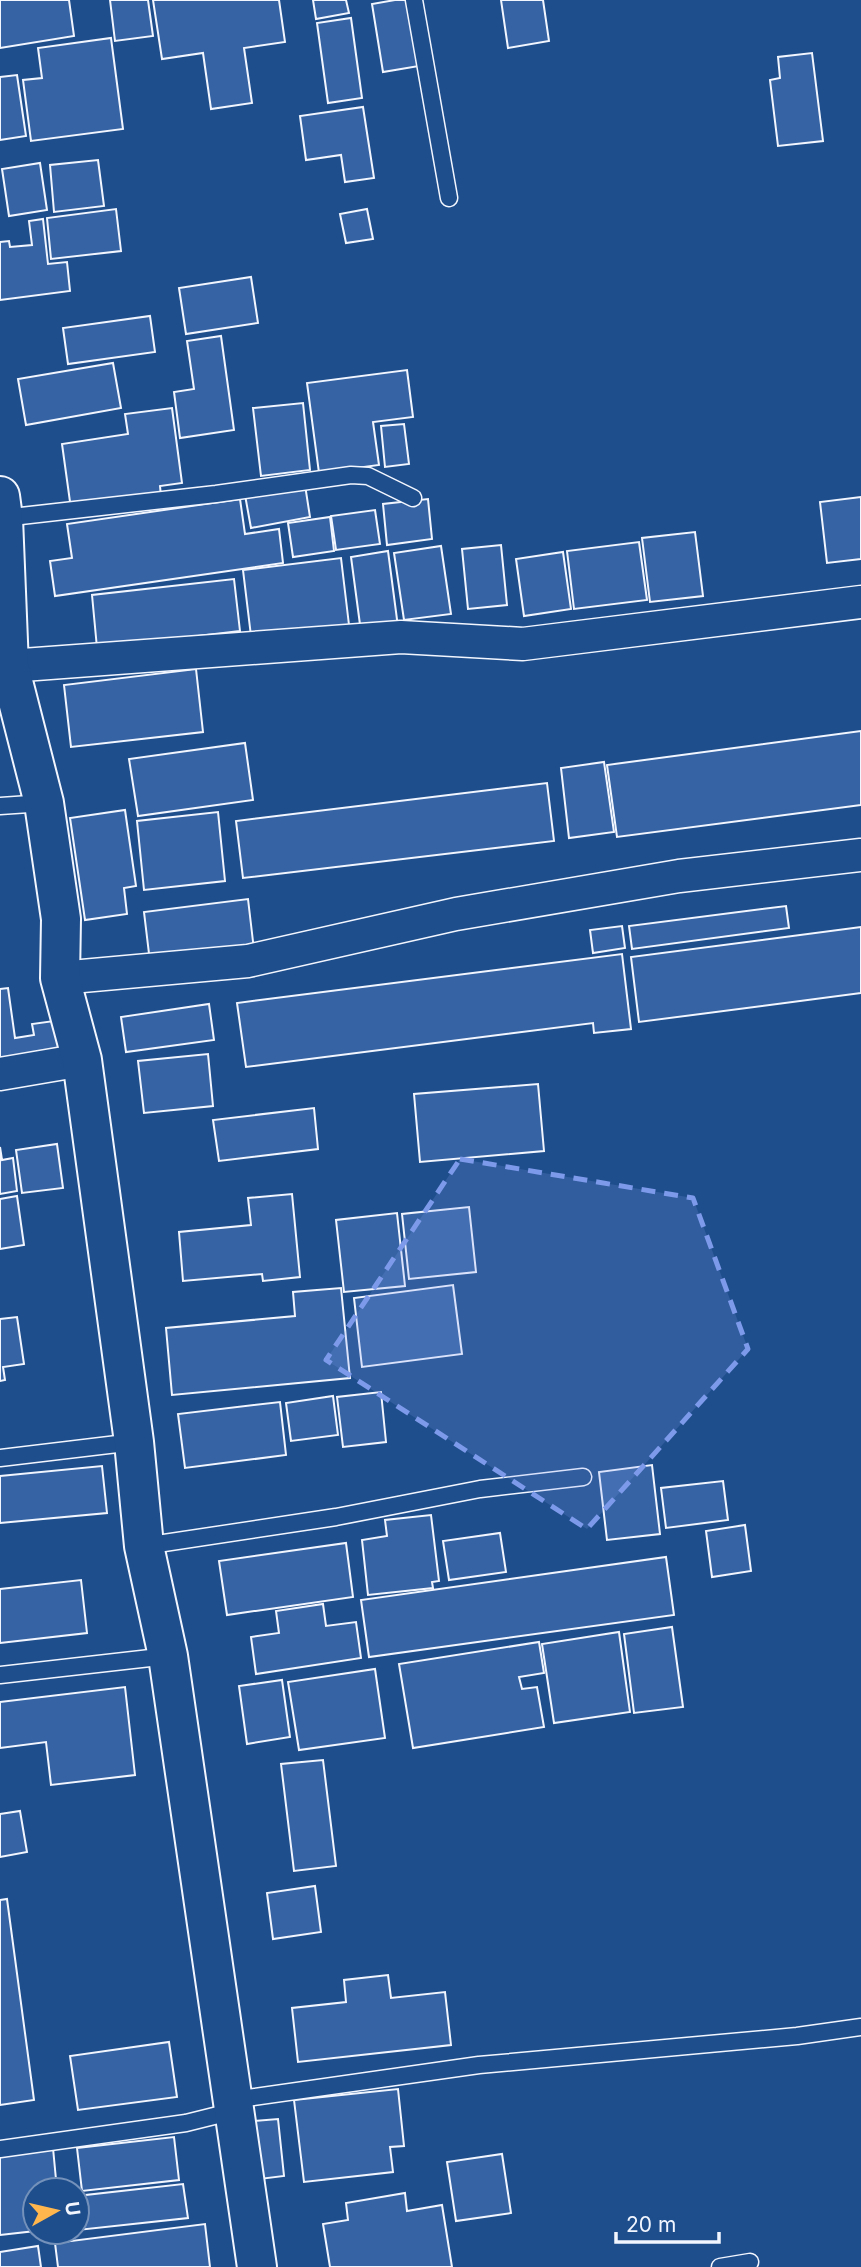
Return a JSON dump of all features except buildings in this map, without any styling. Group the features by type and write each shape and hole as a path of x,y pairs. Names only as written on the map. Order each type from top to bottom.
{"street":[{"path":"2,507 3,598 9,666 44,803 61,919 60,978 82,1060 134,1442 144,1546 168,1656 257,2267"},
{"path":"9,666 401,637 523,644 861,602"},
{"path":"60,978 248,961 456,914 679,876 861,855"},
{"path":"0,1074 82,1060"}],"lane":[{"path":"414,0 449,198"},
{"path":"2,507 216,494 351,475 369,476 413,498"},
{"path":"0,806 44,803"},
{"path":"0,1458 134,1442"},
{"path":"144,1546 336,1517 480,1489 583,1477"},
{"path":"0,1675 168,1656"},
{"path":"0,2149 186,2123 234,2106 480,2065 783,2037 861,2027"},
{"path":"720,2267 750,2262"}],"highlighted area":[{"path":"460,1159 693,1198 748,1349 587,1529 326,1360"}]}
